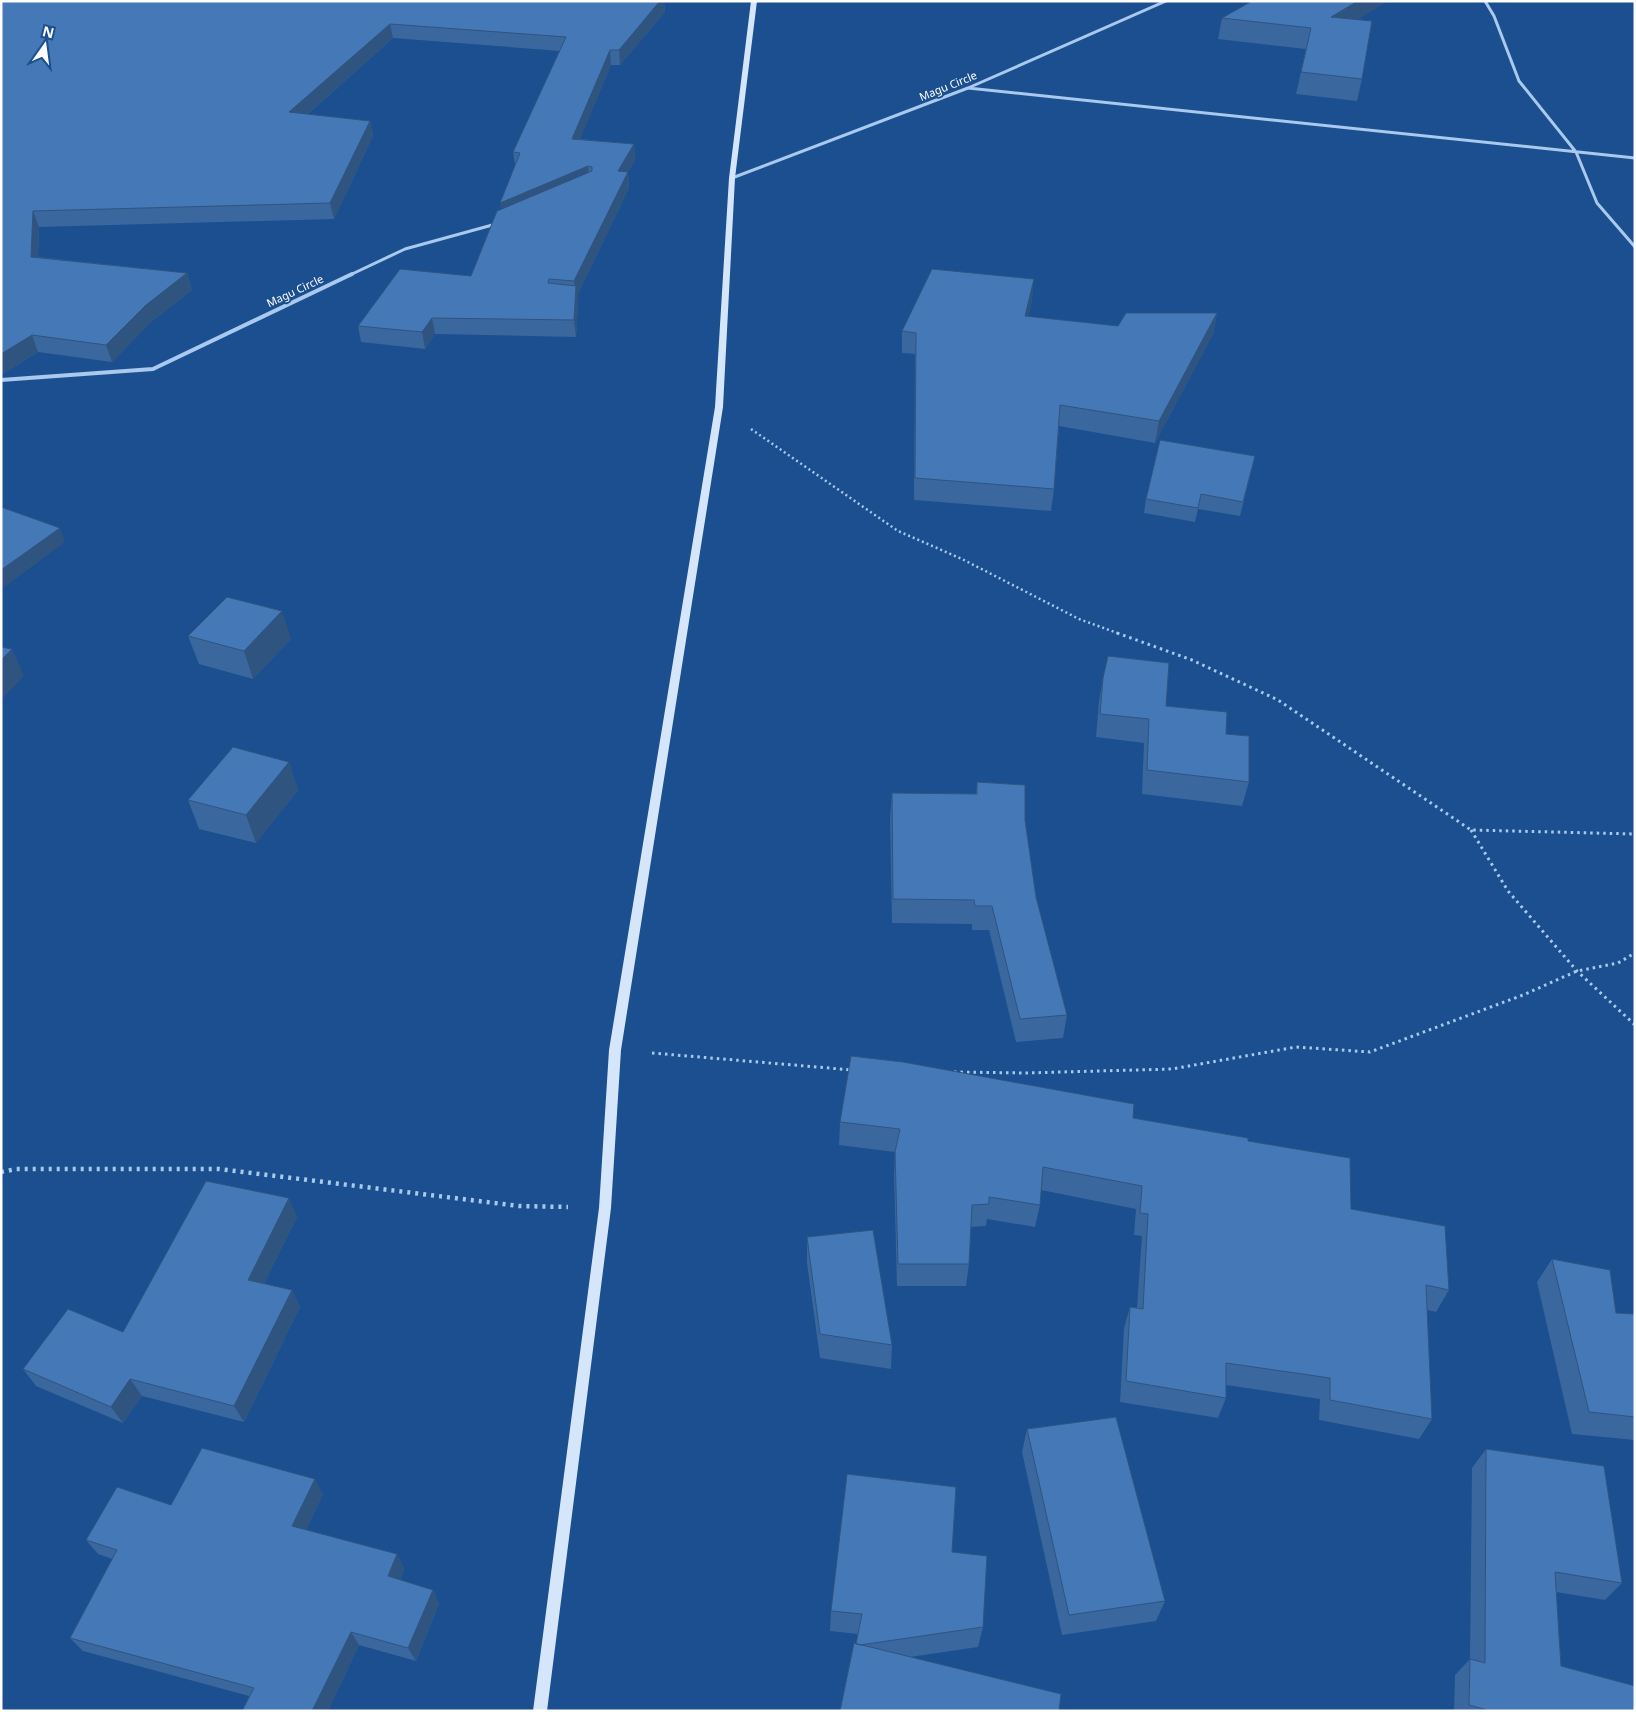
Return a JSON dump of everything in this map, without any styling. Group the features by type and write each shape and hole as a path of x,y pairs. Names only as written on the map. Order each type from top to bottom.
{"main road":[{"path":"540,1711 605,1208 615,1050 719,407 732,178 754,1"}],"street":[{"name":"Magu Circle","path":"732,178 968,88 1166,1"},
{"path":"1485,1 1494,16 1519,81 1576,152 1597,203 1635,248"},
{"path":"968,88 1635,158"},
{"name":"Magu Circle","path":"1,380 153,369 405,249 504,222"}],"path":[{"path":"719,407 898,531 962,559 1078,619 1192,660 1278,700 1471,830 1508,891 1578,971 1635,1025"},
{"path":"1471,830 1635,834"},
{"path":"946,1072 1025,1073 1172,1069 1296,1047 1370,1052 1523,995 1578,971 1618,963 1635,953"},
{"path":"615,1050 856,1070"},
{"path":"1,1172 16,1169 219,1169 518,1206 605,1208"}],"building":[{"path":"1,1 660,1 619,50 610,50 572,139 634,144 618,171 628,172 574,281 549,279 548,283 576,286 574,320 432,318 422,332 358,326 400,269 471,276 497,211 592,171 592,167 588,166 500,203 520,153 513,152 566,37 390,24 289,112 370,121 330,203 33,211 31,257 187,273 146,305 106,345 32,335 1,354"},
{"path":"1252,1 1358,1 1331,17 1372,21 1362,79 1301,72 1311,28 1222,18"},
{"path":"932,269 1034,279 1025,316 1118,326 1126,313 1217,313 1159,421 1060,405 1054,489 915,478 916,333 902,331"},
{"path":"1160,440 1255,456 1243,502 1201,494 1198,508 1146,499"},
{"path":"1,507 60,528 1,570"},
{"path":"227,597 282,611 244,651 188,636"},
{"path":"1,647 12,649 1,660"},
{"path":"1108,656 1169,663 1166,706 1227,712 1226,734 1249,736 1249,782 1147,770 1149,719 1100,714 1103,678"},
{"path":"233,747 289,762 246,815 188,800"},
{"path":"977,782 1025,785 1025,820 1036,897 1067,1015 1020,1019 992,906 975,906 974,900 893,899 892,793 977,794"},
{"path":"851,1056 903,1062 1134,1104 1133,1118 1248,1138 1248,1141 1350,1158 1351,1209 1445,1226 1449,1290 1426,1285 1432,1419 1330,1400 1330,1378 1226,1363 1226,1398 1126,1381 1130,1307 1143,1309 1148,1214 1140,1213 1142,1186 1043,1167 1040,1205 989,1197 989,1204 972,1205 969,1264 898,1264 895,1152 900,1129 840,1122"},
{"path":"206,1181 289,1198 248,1280 292,1290 234,1406 130,1379 111,1407 23,1369 68,1309 123,1332"},
{"path":"873,1230 892,1345 820,1334 807,1237"},
{"path":"1552,1259 1610,1270 1616,1313 1635,1314 1635,1417 1589,1412"},
{"path":"1116,1417 1165,1601 1069,1615 1027,1429"},
{"path":"202,1448 315,1479 292,1526 397,1554 388,1576 433,1590 408,1648 351,1632 312,1711 242,1711 254,1688 70,1638 117,1550 86,1540 117,1487 171,1505"},
{"path":"1486,1449 1604,1466 1622,1583 1555,1572 1561,1666 1635,1686 1635,1711 1491,1711 1469,1705 1470,1659 1485,1663"},
{"path":"847,1474 956,1487 952,1552 987,1556 983,1627 860,1645 856,1644 862,1614 831,1611"},
{"path":"854,1643 1061,1694 1059,1711 840,1711"}]}
